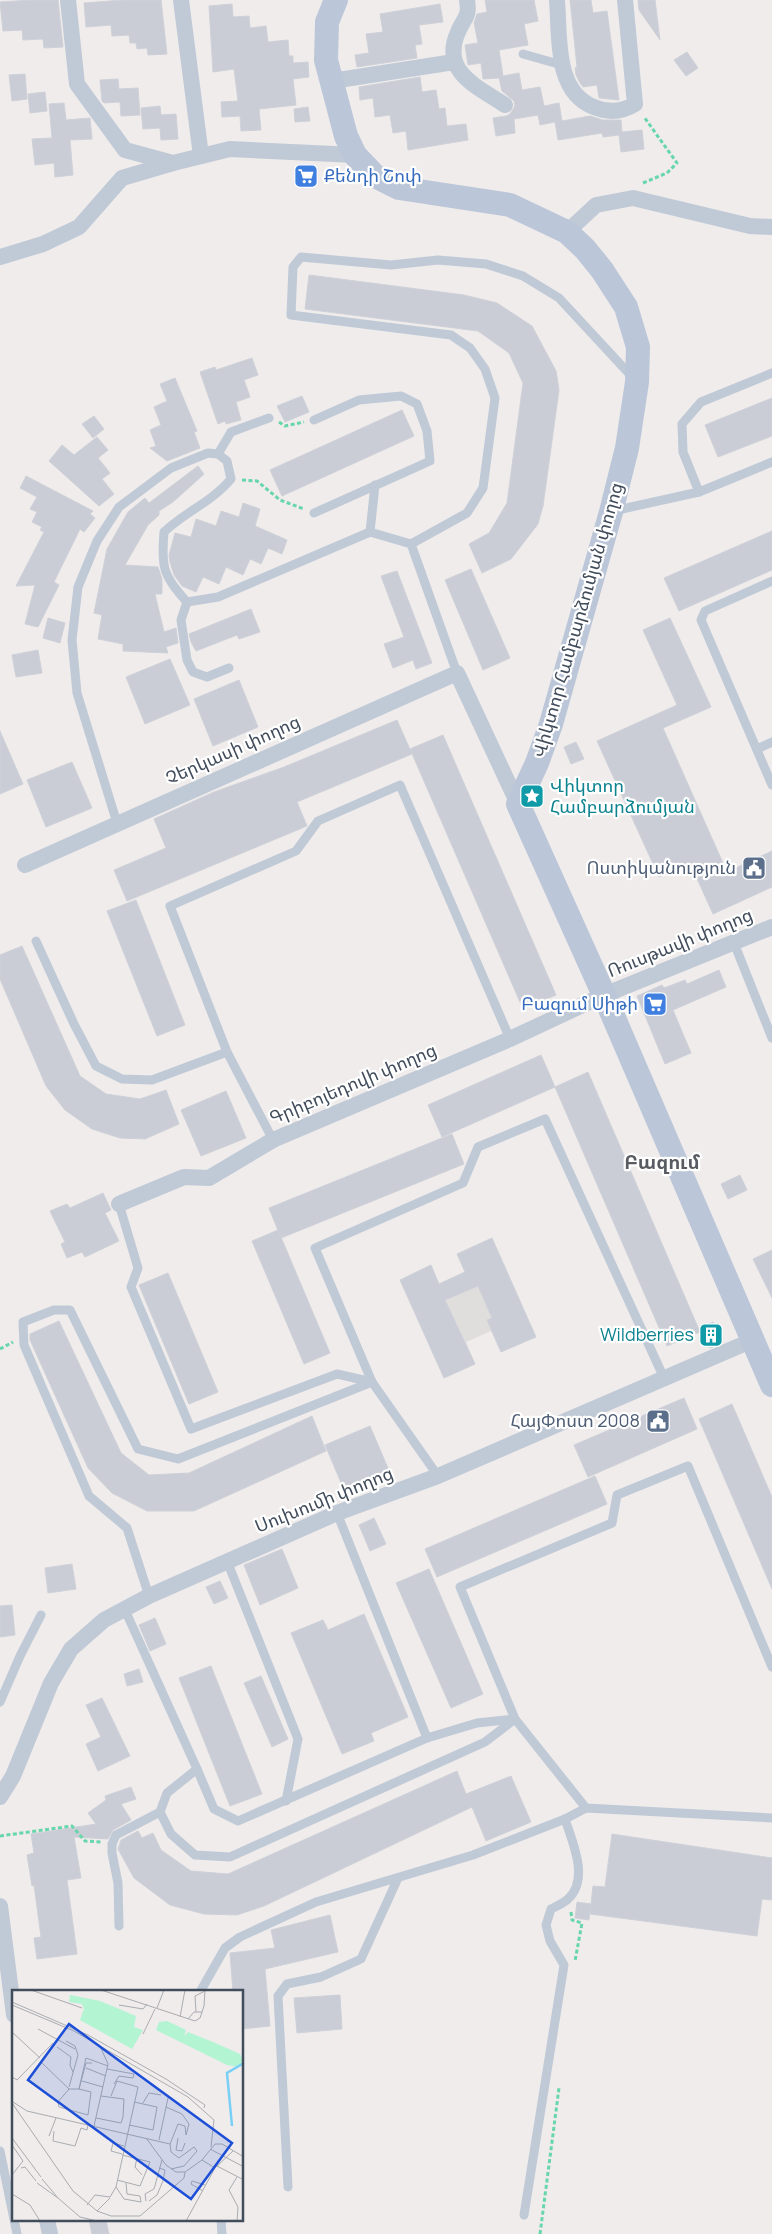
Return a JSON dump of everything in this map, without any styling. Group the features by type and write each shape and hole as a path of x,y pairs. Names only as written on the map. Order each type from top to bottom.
{"street":[{"path":"68,0 78,84 124,150 173,163"},
{"path":"181,0 201,156"},
{"path":"0,257 43,244 79,227 122,178 173,163 230,148 355,155 346,136 326,60 326,22 336,0"},
{"path":"467,0 468,16 458,30 454,42 454,62 472,84 505,105"},
{"path":"557,0 562,65 571,90 584,104 606,112 628,108 635,104 625,0"},
{"path":"332,81 454,62"},
{"name":"Վիկտոր Համբարձումյան փողոց","path":"355,155 375,176 399,188 510,205 567,232 585,249 602,270 626,307 638,347 637,382 627,448 611,512 551,724 537,763 518,804"},
{"path":"567,232 596,205 633,198 750,226 772,227"},
{"path":"457,673 604,995 772,1385"},
{"name":"Չերկասի փողոց","path":"25,865 457,673"},
{"name":"Ռուսթավի փողոց","path":"604,995 772,927"},
{"name":"Գրիբոյեդովի փողոց","path":"119,1204 184,1177 209,1178 274,1140 510,1039 604,995"},
{"name":"Սուխումի փողոց","path":"0,1797 14,1776 51,1683 71,1649 104,1620 150,1596 337,1513 438,1476 753,1340"},
{"path":"0,1906 12,1999"}],"lane":[{"path":"523,54 562,65"},
{"path":"187,602 218,597 370,532 411,544 467,514 483,488 494,398 485,369 470,348 451,335 291,315 292,267 300,257 391,265 438,260 486,264 522,276 559,298 637,382"},
{"path":"699,492 683,452 682,424 701,402 772,373"},
{"path":"314,420 359,400 401,396 417,404 427,431 430,461 314,513"},
{"path":"218,454 230,432 270,418"},
{"path":"117,823 77,693 72,640 78,587 97,541 119,507 172,468 208,454 218,454 227,461 231,479 222,490 180,517 164,532 162,561 171,585 187,602"},
{"path":"611,512 699,492 772,462"},
{"path":"370,532 375,485"},
{"path":"411,544 457,673"},
{"path":"772,581 705,611 701,620 772,785"},
{"path":"187,602 181,620 186,660 193,672 206,677 229,668"},
{"path":"757,749 772,742"},
{"path":"274,1140 227,1052 170,906 296,851 318,821 400,785 510,1039"},
{"path":"36,941 74,1024 96,1066 122,1079 152,1080 227,1052"},
{"path":"734,943 772,1038"},
{"path":"438,1476 372,1382 315,1248 462,1183 478,1147 545,1118 664,1378"},
{"path":"119,1204 138,1268 131,1287 190,1428 337,1374 372,1382"},
{"path":"150,1596 127,1528 89,1496 24,1346 23,1322 54,1310 70,1310 138,1449 178,1459 372,1382"},
{"path":"586,1808 515,1719 460,1587 612,1523 618,1495 688,1466 772,1666"},
{"path":"337,1513 427,1738"},
{"path":"227,1561 298,1739 286,1800"},
{"path":"125,1610 214,1809 238,1821 427,1738 477,1723 515,1719"},
{"path":"0,1702 20,1656 42,1615"},
{"path":"160,1812 171,1834 195,1855 230,1857 484,1742 515,1719"},
{"path":"119,1926 118,1883 112,1853 112,1844 116,1835 160,1812 167,1793 197,1769"},
{"path":"201,1990 225,1948 240,1936 316,1902 473,1855 565,1819 586,1808 772,1818"},
{"path":"524,2215 564,1965 550,1941 546,1925 551,1909 570,1898 578,1882 578,1861 565,1819"},
{"path":"288,2187 278,1996 287,1984 321,1977 361,1958 398,1878"},
{"path":"0,2151 12,2210"}],"path":[{"path":"633,198 635,186 667,173 677,163 635,104"},
{"path":"270,418 285,426 314,420"},
{"path":"231,479 257,481 280,500 314,513"},
{"path":"0,1349 4,1347"},
{"path":"0,1836 72,1826 85,1841 102,1842 116,1835"}],"shaded area":[{"path":"492,1238 536,1337 501,1352 491,1331 466,1342 475,1364 444,1378 400,1280 431,1265 439,1284 465,1272 457,1254"}],"building":[{"path":"58,0 63,47 44,48 43,39 23,40 22,30 3,31 0,2"},
{"path":"161,0 167,54 148,55 147,48 137,49 136,43 130,43 129,35 112,36 111,25 86,27 84,3"},
{"path":"485,0 534,0 538,21 524,24 528,45 499,50 503,76 519,73 522,90 540,87 544,106 559,103 562,121 590,116 603,120 621,120 622,132 642,130 644,149 621,152 619,135 603,137 602,133 558,140 555,122 540,125 538,115 514,119 515,133 496,136 493,118 510,114 515,106 514,101 502,91 499,78 483,79 481,63 468,65 465,45 478,43 474,23 477,14 487,12"},
{"path":"570,0 591,0 593,13 607,11 619,100 599,98 597,85 583,87 576,75 575,68 577,67"},
{"path":"638,0 655,0 660,40 639,10"},
{"path":"232,4 233,17 249,16 250,28 266,26 268,42 288,40 289,56 293,56 293,63 308,62 309,77 293,79 296,105 259,109 261,130 241,131 240,116 222,117 221,102 238,101 234,69 213,72 209,6"},
{"path":"440,4 443,22 419,25 422,44 415,45 417,58 357,67 355,55 369,53 366,34 383,32 380,14"},
{"path":"687,52 698,68 686,76 674,60"},
{"path":"25,74 27,99 12,101 9,75"},
{"path":"420,77 422,92 436,90 439,109 445,108 447,126 466,124 468,140 408,150 406,131 393,133 390,115 375,117 373,98 360,100 359,87"},
{"path":"118,79 119,89 138,88 140,115 121,116 120,102 104,103 102,101 100,80"},
{"path":"45,92 47,111 30,113 28,94"},
{"path":"64,103 66,120 90,118 92,139 70,140 73,175 55,177 54,163 35,165 32,139 52,138 49,104"},
{"path":"160,106 161,115 176,114 178,139 161,140 160,128 143,129 141,108"},
{"path":"308,107 310,121 295,122 294,109"},
{"path":"309,275 464,295 497,303 532,326 556,371 559,390 543,506 538,524 511,559 482,573 469,544 489,533 507,503 523,383 509,353 478,331 305,309"},
{"path":"252,358 258,375 244,380 250,397 236,402 241,420 226,424 225,421 218,424 200,372 215,367 216,370"},
{"path":"175,378 197,431 194,432 200,448 167,461 150,448 156,446 150,430 161,425 154,407 167,401 160,384"},
{"path":"302,396 309,412 285,422 277,406"},
{"path":"772,398 772,436 718,457 705,425"},
{"path":"402,410 414,436 282,496 270,470"},
{"path":"94,416 104,429 93,438 82,424"},
{"path":"97,437 108,450 98,458 110,473 102,479 114,494 99,506 49,461 62,445 74,455"},
{"path":"198,466 204,474 173,502 159,511 159,515 148,525 125,565 158,567 162,579 162,594 155,594 164,632 176,628 178,643 166,647 168,653 123,651 123,644 98,639 102,615 94,613 107,549 128,512 145,498 149,503"},
{"path":"26,476 93,511 90,514 95,518 84,532 80,529 54,582 59,585 38,627 25,624 35,585 16,586 44,532 40,530 42,527 32,522 37,512 30,509 37,497 20,488"},
{"path":"243,503 260,509 255,526 287,540 282,554 268,548 261,564 250,559 243,575 226,567 219,584 203,577 196,592 182,586 174,575 169,555 175,533 191,537 196,519 216,526 221,511 239,517"},
{"path":"772,531 772,570 679,611 664,578"},
{"path":"471,569 510,658 483,670 445,580"},
{"path":"397,571 432,663 416,669 413,660 393,668 384,644 404,637 381,576"},
{"path":"251,609 260,632 239,639 237,635 196,651 189,634"},
{"path":"48,618 65,623 60,643 43,638"},
{"path":"670,618 711,707 663,728 727,872 772,851 772,887 713,914 690,863 659,877 597,741 677,705 643,630"},
{"path":"38,650 42,673 16,677 12,655"},
{"path":"170,659 190,705 145,724 126,677"},
{"path":"239,680 258,727 213,746 194,699"},
{"path":"397,720 412,754 297,802 307,826 127,901 114,870 166,848 154,819 214,792 284,767"},
{"path":"0,731 23,784 0,794"},
{"path":"443,735 556,995 523,1009 410,749"},
{"path":"576,742 584,759 571,764 564,747"},
{"path":"72,762 92,808 46,827 27,780"},
{"path":"136,900 185,1025 157,1036 107,911"},
{"path":"22,946 80,1076 106,1094 140,1099 166,1090 179,1124 145,1139 120,1138 92,1129 65,1110 46,1086 0,979 0,955"},
{"path":"719,970 726,987 673,1010 691,1053 665,1064 637,996 662,985 664,988 685,980 687,984"},
{"path":"541,1055 555,1087 442,1137 428,1105"},
{"path":"588,1072 700,1332 667,1346 555,1087"},
{"path":"226,1091 246,1138 201,1156 181,1110"},
{"path":"452,1134 464,1164 281,1238 269,1208"},
{"path":"740,1175 747,1190 728,1199 721,1184"},
{"path":"103,1193 111,1210 105,1213 119,1241 85,1257 82,1252 67,1258 61,1244 65,1242 50,1211 67,1204 70,1208"},
{"path":"278,1230 330,1353 304,1364 252,1241"},
{"path":"492,1238 536,1337 501,1352 487,1320 492,1318 478,1286 445,1300 475,1364 444,1378 400,1280 431,1265 439,1284 465,1272 457,1254"},
{"path":"772,1250 772,1298 753,1259"},
{"path":"168,1273 218,1392 189,1404 139,1285"},
{"path":"59,1321 121,1453 149,1475 189,1473 312,1416 326,1451 194,1511 147,1511 112,1493 88,1468 30,1340 30,1334"},
{"name":"Wildberries","path":"713,1322 722,1343 710,1348 701,1327"},
{"path":"684,1398 697,1429 588,1477 574,1445"},
{"path":"732,1404 772,1497 772,1589 699,1419"},
{"path":"370,1426 390,1473 345,1492 325,1445"},
{"path":"595,1476 607,1504 437,1577 425,1549"},
{"path":"374,1518 386,1544 370,1551 359,1525"},
{"path":"282,1549 298,1588 260,1605 244,1565"},
{"path":"72,1564 76,1589 48,1593 45,1568"},
{"path":"429,1569 483,1694 451,1708 396,1583"},
{"path":"220,1581 228,1598 214,1604 206,1587"},
{"path":"12,1605 15,1635 0,1637 0,1606"},
{"path":"364,1614 408,1717 371,1733 374,1741 342,1754 291,1633 323,1620 328,1630"},
{"path":"155,1618 166,1644 150,1651 139,1625"},
{"path":"211,1666 262,1794 230,1806 179,1678"},
{"path":"139,1669 143,1682 127,1686 124,1674"},
{"path":"261,1676 288,1739 272,1747 244,1683"},
{"path":"102,1698 130,1756 98,1771 86,1744 101,1737 86,1705"},
{"path":"457,1771 466,1794 511,1776 531,1822 486,1841 472,1807 264,1906 237,1915 204,1914 170,1905 134,1878 118,1849 121,1840 138,1831 142,1838 153,1833 161,1850 191,1871 228,1874"},
{"path":"131,1787 136,1799 121,1804 131,1820 113,1830 108,1839 74,1837 81,1878 67,1880 77,1954 37,1959 34,1938 41,1937 34,1885 32,1886 27,1855 34,1853 31,1834 96,1824 88,1813 106,1800 105,1796"},
{"path":"612,1834 772,1858 772,1900 762,1899 757,1936 590,1914 590,1909 589,1920 575,1918 577,1902 591,1904 593,1886 605,1887"},
{"path":"330,1915 338,1952 265,1969 270,2026 244,2029 244,1990 233,1990 230,1953 275,1948 271,1930"},
{"path":"340,1995 342,2029 297,2033 294,1998"},
{"path":"89,2222 106,2222 109,2234 92,2234"}],"place":[{"name":"Քենդի Շոփ","path":"306,176"},
{"name":"Վիկտոր Համբարձումյան","path":"532,796"},
{"name":"Ոստիկանություն","path":"754,868"},
{"name":"Բազում Սիթի","path":"655,1004"},
{"name":"Wildberries","path":"711,1335"},
{"name":"ՀայՓոստ 2008","path":"658,1421"}],"district":[{"name":"Բազում","path":"662,1162"}]}
